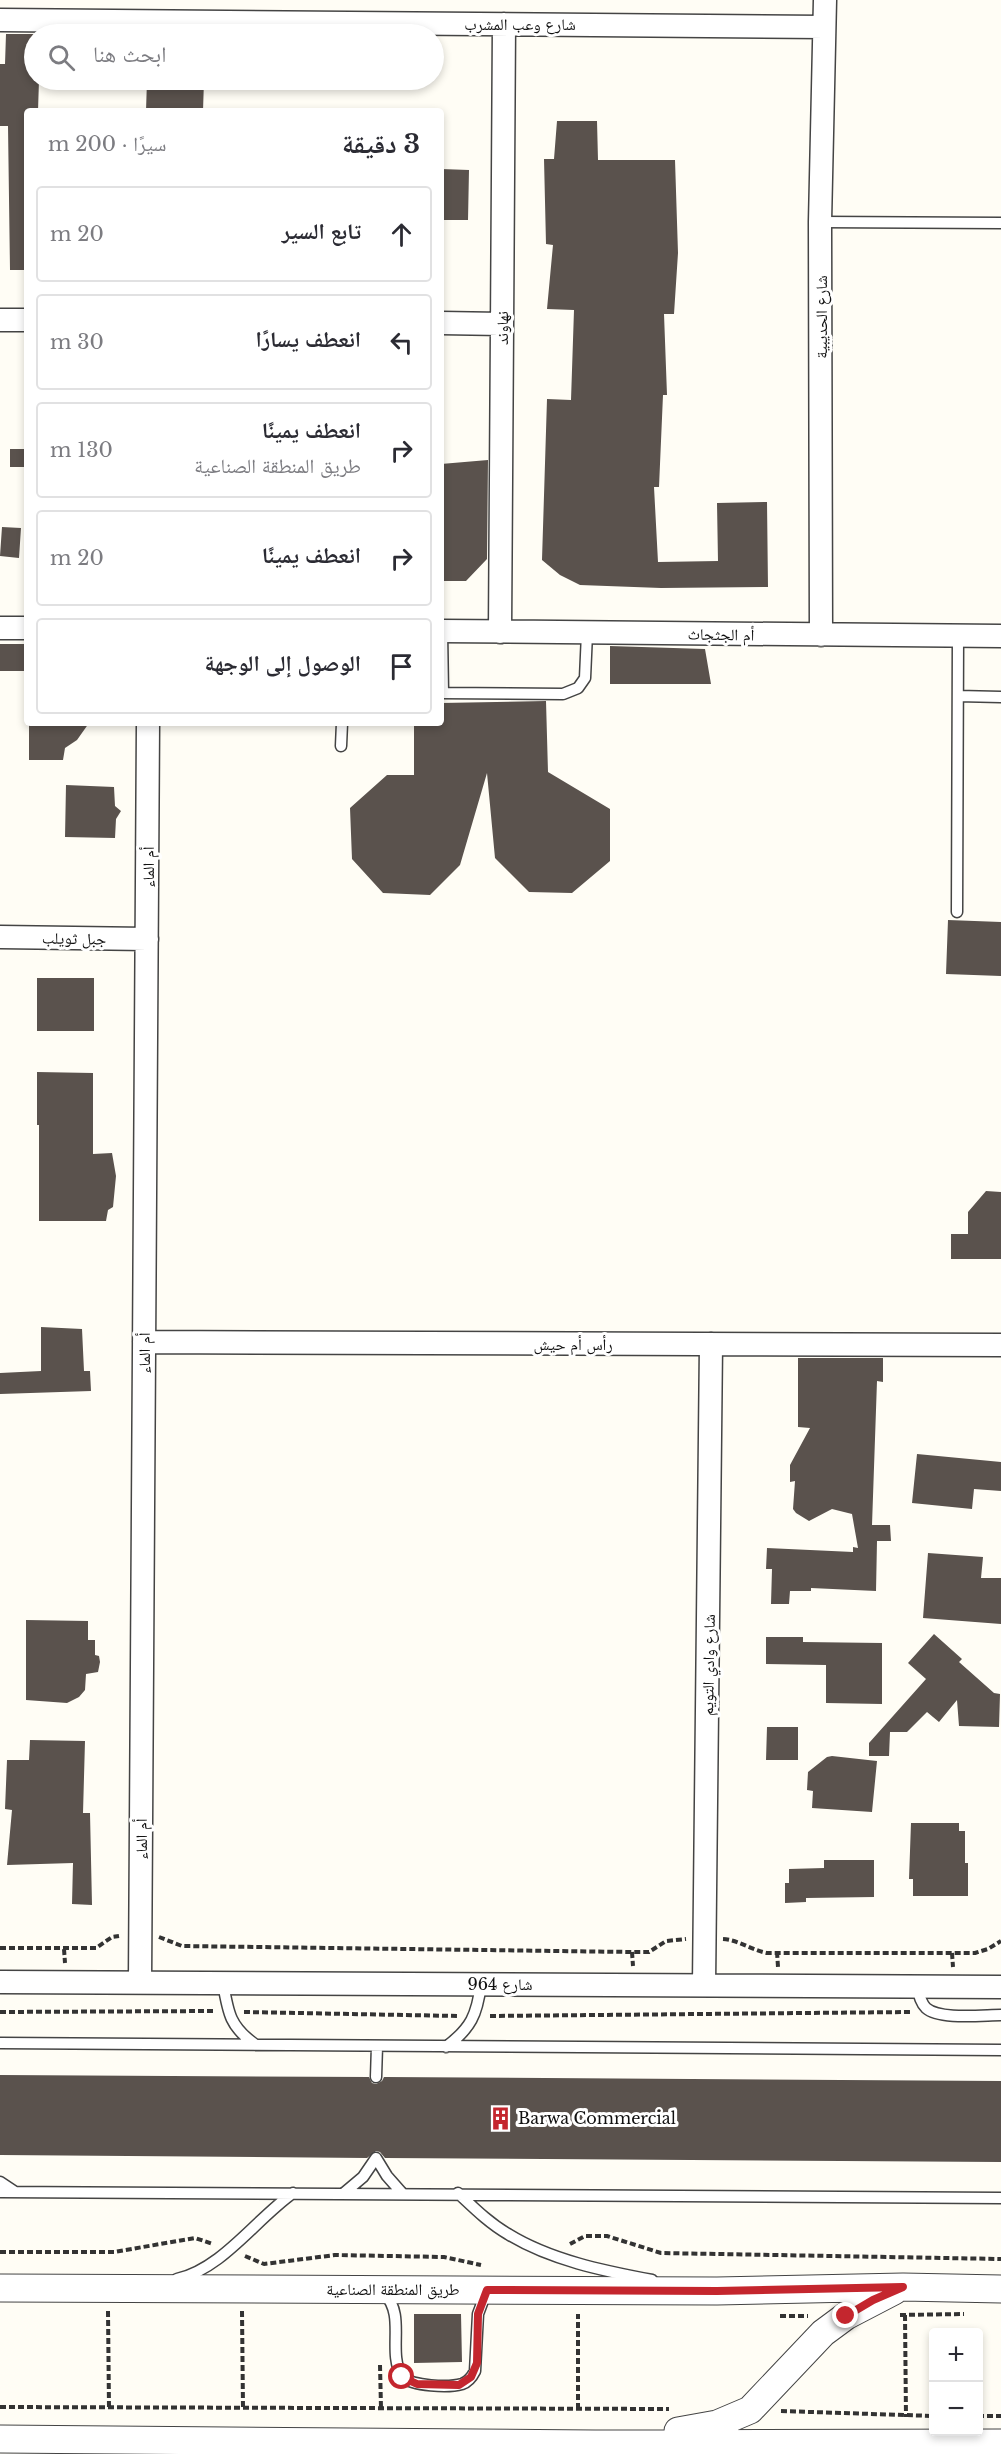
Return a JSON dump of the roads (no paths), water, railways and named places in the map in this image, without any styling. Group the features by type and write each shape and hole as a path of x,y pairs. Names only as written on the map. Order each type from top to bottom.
{"street":[{"name":"شارع الحديبية","path":"821,635 820,222 825,0"},
{"name":"شارع وعب المشرب","path":"0,20 824,27"},
{"name":"نهاوند","path":"500,632 504,24"},
{"path":"0,320 24,320"},
{"path":"444,323 502,324"},
{"path":"0,628 24,628"},
{"name":"أم الجثجاث","path":"444,631 1001,636"},
{"name":"أم الماء","path":"141,1982 148,726"},
{"name":"جبل ثويلب","path":"0,937 147,939"},
{"name":"رأس أم حيش","path":"144,1342 1001,1345"},
{"name":"شارع وادي التويم","path":"704,1985 711,1344"},
{"name":"شارع 964","path":"0,1982 1001,1987"},
{"name":"طريق المنطقة الصناعية","path":"0,2288 111,2299 379,2289 488,2278 717,2291 903,2287 1001,2289"},
{"path":"595,2444 717,2424 750,2410 823,2333 873,2300 903,2287"},
{"path":"0,2430 60,2440"},
{"path":"0,2439 595,2444 1001,2443"}],"lane":[{"path":"820,222 1001,223"},
{"path":"444,693 563,694 578,688 585,678 587,633"},
{"path":"957,912 958,636"},
{"path":"958,696 1001,697"},
{"path":"341,746 342,726"},
{"path":"223,1983 231,2020 241,2035 256,2045"},
{"path":"446,2047 462,2035 475,2016 482,1984"},
{"path":"917,1986 920,2001 925,2007 938,2014 1001,2015"},
{"path":"0,2043 1001,2050"},
{"path":"376,2077 377,2046"},
{"path":"344,2193 363,2177 376,2158 387,2176 402,2193"},
{"path":"0,2182 16,2192"},
{"path":"0,2192 1001,2198"},
{"path":"111,2299 186,2277 210,2264 268,2212 294,2193"},
{"path":"458,2193 492,2224 509,2235 552,2255 615,2272 717,2291"},
{"path":"379,2289 392,2302 395,2310 397,2364 402,2377 417,2384 459,2385 471,2377 475,2371 478,2314 488,2278"}],"place":[{"name":"Barwa Commercial","path":"500,2118"}]}
